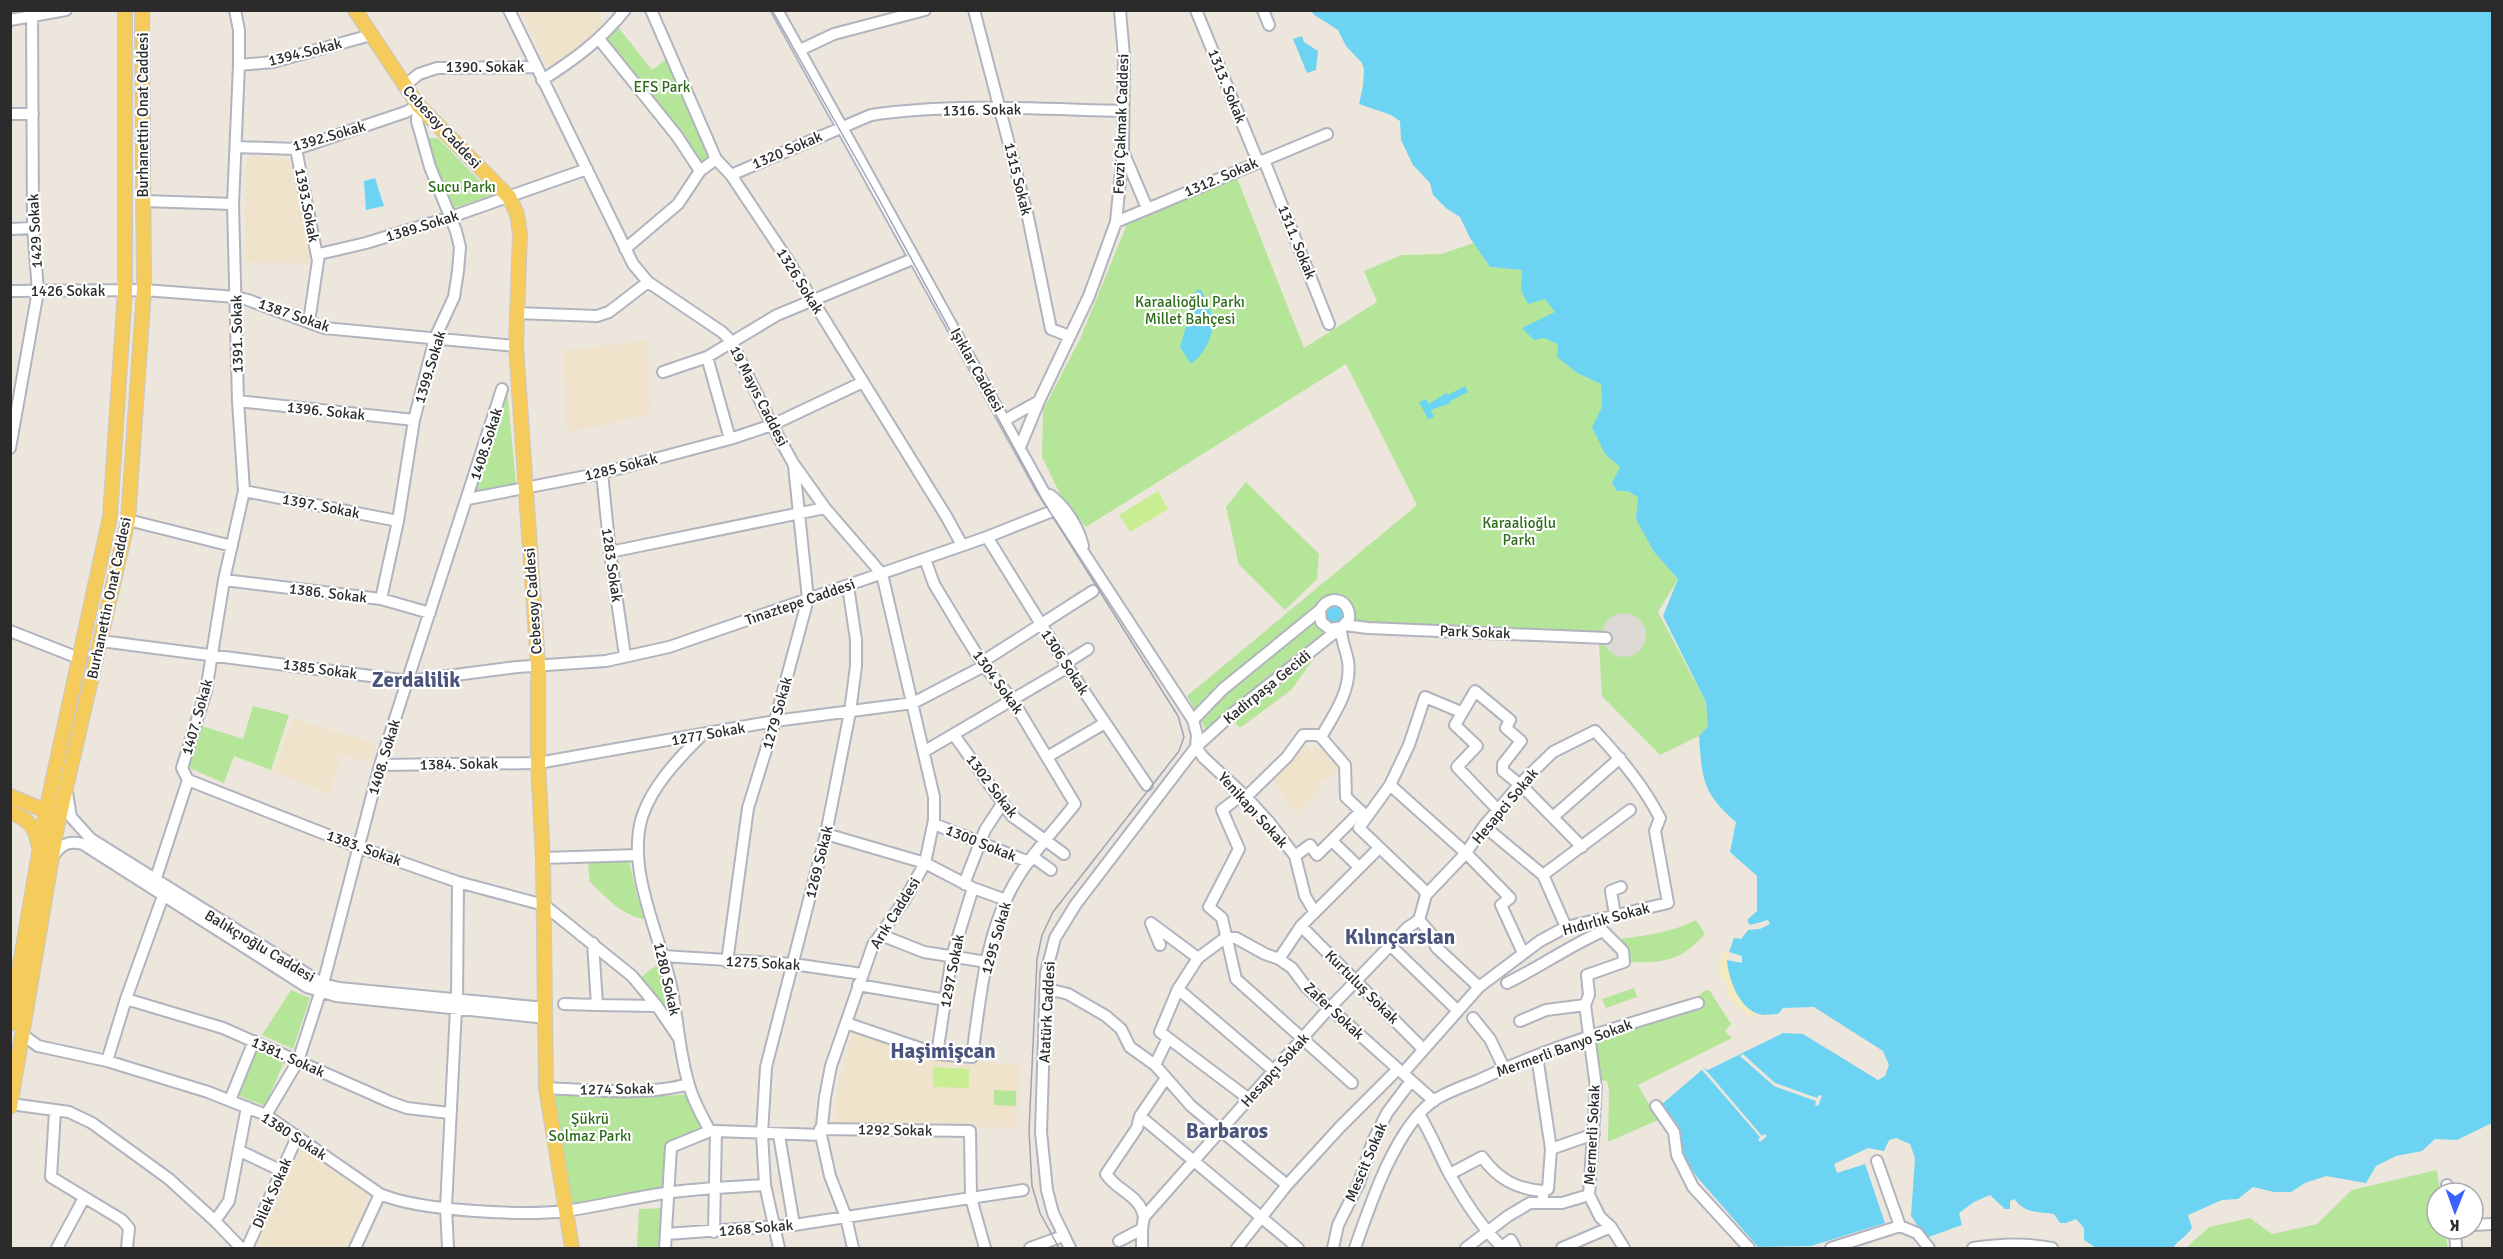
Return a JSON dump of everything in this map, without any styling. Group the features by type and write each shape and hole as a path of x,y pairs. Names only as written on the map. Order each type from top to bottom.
{"main road":[{"name":"Burhanettin Onat Caddesi","path":"10,1024 46,811 81,659 110,517 125,291 125,10"},
{"name":"Burhanettin Onat Caddesi","path":"11,1106 57,827 128,520 144,290 142,10"},
{"name":"Cebesoy Caddesi","path":"355,10 404,87 418,105 508,197 519,223 516,346 538,665 538,763 543,858 546,1088 572,1248"},
{"path":"10,796 46,811 57,827"},
{"path":"10,812 26,819 33,826 39,849"}],"street":[{"path":"10,20 32,13 66,10"},
{"name":"1391. Sokak","path":"213,654 224,580 244,491 237,401 233,204 239,65 235,10"},
{"name":"19 Mayıs Caddesi","path":"509,10 633,264 648,282 722,332 731,341 772,426 793,463 825,508 882,574"},
{"path":"543,80 598,39 625,10"},
{"name":"1326 Sokak","path":"651,10 716,159 731,175 813,301 962,545"},
{"name":"Işıklar Caddesi","path":"777,10 1042,489 1193,720"},
{"path":"800,50 834,34 925,10"},
{"name":"1315 Sokak","path":"974,10 1028,217 1051,329 1069,336"},
{"name":"Fevzi Çakmak Caddesi","path":"1020,447 1039,400 1089,296 1116,222 1123,151 1124,56 1120,10"},
{"name":"1313. Sokak","path":"1196,10 1261,161"},
{"path":"1263,10 1269,25"},
{"name":"1429 Sokak","path":"10,448 38,291 33,228 32,13"},
{"name":"1394.Sokak","path":"239,65 273,62 371,35"},
{"path":"598,39 677,136 700,171"},
{"name":"1390. Sokak","path":"404,87 419,74 437,68 535,67"},
{"name":"1392.Sokak","path":"236,147 296,149 406,112 418,105"},
{"name":"1399.Sokak","path":"381,599 398,521 414,420 435,338 454,297 460,248 451,217 430,167 417,121 418,105"},
{"name":"1316. Sokak","path":"843,126 871,115 892,112 1000,109 1123,111"},
{"path":"10,114 33,114"},
{"name":"1320 Sokak","path":"731,175 843,126"},
{"name":"1312. Sokak","path":"1116,222 1327,134"},
{"name":"1393.Sokak","path":"296,149 318,261"},
{"path":"1123,151 1147,208"},
{"path":"625,249 678,204 700,171 716,159"},
{"name":"1311. Sokak","path":"1261,161 1329,324"},
{"name":"1389.Sokak","path":"318,261 319,255 324,252 366,243 451,217 587,169"},
{"path":"144,201 233,204"},
{"path":"10,229 33,228"},
{"path":"309,322 318,261"},
{"path":"663,372 707,357 777,315 908,261"},
{"path":"516,313 597,316 609,312 648,282"},
{"name":"1426 Sokak","path":"10,291 144,290"},
{"name":"1387 Sokak","path":"144,290 236,297 324,328 516,346"},
{"path":"707,357 730,439"},
{"name":"1285 Sokak","path":"468,499 602,473 730,439 772,426 863,382"},
{"name":"1408.Sokak","path":"468,499 502,389"},
{"path":"1005,420 1039,400"},
{"name":"1396. Sokak","path":"237,401 414,420"},
{"name":"1279 Sokak","path":"727,962 748,808 775,721 808,598 793,463"},
{"name":"1283 Sokak","path":"602,473 610,552 626,656"},
{"path":"1042,489 1060,503 1080,531 1085,552"},
{"name":"1397. Sokak","path":"244,491 398,521"},
{"name":"1408. Sokak","path":"266,1115 298,1061 321,988 380,765 468,499"},
{"path":"610,552 825,508"},
{"name":"Tınaztepe Caddesi","path":"538,665 606,661 669,647 926,559 1055,510"},
{"path":"128,520 232,546"},
{"name":"1306 Sokak","path":"987,537 1067,665 1147,785"},
{"name":"1304 Sokak","path":"926,559 934,584 983,664 1012,699 1075,804"},
{"name":"Arık Caddesi","path":"853,1248 846,1216 830,1176 820,1132 831,1066 873,945 904,901 925,863 934,824 934,797 925,751 882,574"},
{"name":"1386. Sokak","path":"224,580 381,599 430,613"},
{"name":"1269 Sokak","path":"779,1248 765,1185 762,1134 766,1067 774,1028 826,834 850,712 856,666 856,640 848,586"},
{"name":"1277 Sokak","path":"538,763 701,736 775,721 913,703 983,664 1093,591"},
{"path":"1196,747 1197,735 1193,720 1224,689 1328,601 1342,602 1349,611 1349,619 1342,627 1330,629 1320,618 1320,610"},
{"path":"1321,737 1349,682 1342,627"},
{"name":"Park Sokak","path":"1342,627 1606,638"},
{"name":"Kadirpaşa Gecidi","path":"1196,747 1232,714 1342,627"},
{"path":"10,631 81,659"},
{"name":"1385 Sokak","path":"101,641 409,681 538,665"},
{"path":"925,751 1067,665 1088,649"},
{"name":"1407. Sokak","path":"155,881 188,780 182,768 206,692 213,654"},
{"path":"1498,810 1457,767 1477,746 1455,724 1474,691 1510,720 1506,728 1521,741 1503,764 1503,771 1520,784 1582,847"},
{"path":"1295,856 1310,845 1317,855 1363,814 1390,785 1409,745 1425,697 1461,712"},
{"path":"1047,757 1105,723"},
{"name":"Hesapci Sokak","path":"1426,896 1466,853 1484,826 1520,784 1553,752 1595,732"},
{"name":"Hıdırlık Sokak","path":"1404,1074 1423,1049 1479,987 1540,941 1566,927 1668,903 1655,831 1660,818 1649,796 1620,758 1595,732"},
{"name":"1302 Sokak","path":"954,735 1002,804 1019,822 1064,854"},
{"path":"1352,1083 1236,979 1222,918 1209,907 1239,849 1222,810 1244,796 1287,757 1303,735 1321,737 1345,765 1346,797 1363,814"},
{"name":"1280 Sokak","path":"701,736 674,763 650,800 642,816 639,855 641,879 671,986 678,1037 688,1084 713,1131 714,1232"},
{"name":"Yenikapı Sokak","path":"1196,747 1203,757 1269,822 1295,856 1305,896 1314,911"},
{"name":"Atatürk Caddesi","path":"1070,1248 1053,1213 1047,1190 1041,1132 1045,992 1049,954 1067,915 1196,747"},
{"path":"1553,817 1620,758"},
{"name":"1384. Sokak","path":"380,765 538,763"},
{"name":"1383. Sokak","path":"188,780 358,847 458,882 544,905"},
{"name":"Balıkçıoğlu Caddesi","path":"67,785 71,817 83,832 321,988"},
{"path":"1390,785 1466,853 1510,898 1501,905 1523,953"},
{"name":"1297 Sokak","path":"937,1054 952,956 968,886 980,842 1002,804"},
{"name":"1295 Sokak","path":"937,1054 972,1057 987,962 1006,900 1031,860 1075,804"},
{"path":"1543,875 1630,810"},
{"path":"1363,814 1359,828 1378,849 1424,890 1426,896 1419,920 1433,936 1436,947 1479,987"},
{"name":"1300 Sokak","path":"934,824 1031,860 1051,870"},
{"path":"1484,826 1543,875 1566,927"},
{"name":"Balıkçıoğlu Caddesi","path":"57,827 75,842 95,852 307,987 339,988 457,1005 545,1013"},
{"path":"826,834 925,863 968,886 1006,900"},
{"path":"1332,841 1359,867"},
{"path":"51,860 59,847 75,842"},
{"path":"1279,959 1314,911 1378,849"},
{"path":"543,858 639,855"},
{"path":"447,1248 449,1113 457,1005 458,882"},
{"path":"1615,915 1611,891 1621,887"},
{"path":"107,1061 126,999 163,896"},
{"path":"544,905 632,976 657,1006 678,1037"},
{"path":"1507,983 1542,966 1570,945 1603,931 1602,919"},
{"name":"Hesapçı Sokak","path":"1119,1241 1143,1223 1193,1162 1330,1009 1407,928 1419,920"},
{"path":"1160,945 1151,923 1198,958"},
{"name":"Kurtuluş Sokak","path":"1301,926 1423,1049"},
{"name":"Mermerli Sokak","path":"1603,931 1623,951 1624,962 1587,975 1589,995 1586,1005 1596,1087 1589,1195 1600,1217 1611,1227 1624,1248"},
{"path":"881,935 924,952 987,962"},
{"path":"1225,938 1198,958 1178,989 1160,1032 1249,1099"},
{"name":"Zafer Sokak","path":"1225,938 1236,938 1292,968 1306,987 1434,1101"},
{"path":"593,943 597,1005"},
{"path":"1391,946 1457,1010"},
{"name":"1275 Sokak","path":"663,956 727,962 793,964 862,974"},
{"path":"858,985 946,1000"},
{"path":"1178,989 1274,1071"},
{"path":"1045,992 1056,991 1068,994 1087,1004 1119,1027 1130,1047 1155,1065 1191,1106 1287,1185"},
{"name":"1381. Sokak","path":"126,999 223,1028 390,1102 407,1108 449,1113"},
{"name":"Mermerli Banyo Sokak","path":"1434,1101 1504,1068 1590,1036 1698,1003"},
{"path":"564,1004 657,1006"},
{"path":"1520,1021 1546,1010 1586,1005"},
{"path":"1473,1018 1490,1039 1504,1068"},
{"path":"846,1023 937,1054"},
{"name":"1380 Sokak","path":"23,1035 38,1046 107,1061 230,1100 266,1115 380,1194 393,1200 502,1212 565,1211 667,1192 765,1185"},
{"path":"1155,1065 1168,1038"},
{"path":"230,1100 254,1041"},
{"path":"1450,1174 1482,1156 1493,1172 1504,1179 1529,1190 1548,1189 1551,1149 1537,1056"},
{"path":"1237,1248 1287,1185 1340,1127 1404,1074"},
{"name":"Mescit Sokak","path":"1332,1248 1338,1225 1359,1183 1373,1141 1404,1074"},
{"path":"1142,1248 1142,1209 1106,1174 1137,1128 1140,1116 1166,1077"},
{"name":"1274 Sokak","path":"546,1088 644,1089 675,1088 688,1084"},
{"path":"1354,1248 1397,1144 1434,1101"},
{"path":"11,1106 69,1112 114,1137 169,1179 241,1248"},
{"path":"1656,1106 1674,1132 1677,1155 1694,1187 1749,1248"},
{"path":"215,1221 229,1201 247,1107"},
{"path":"55,1111 51,1177 122,1220 129,1228 127,1248"},
{"path":"1140,1116 1298,1248"},
{"path":"1420,1116 1432,1134 1450,1174 1488,1233 1502,1247 1510,1240 1515,1248"},
{"path":"665,1248 671,1147 713,1131"},
{"name":"1292 Sokak","path":"713,1131 779,1135 820,1132 970,1131 971,1198"},
{"path":"1551,1149 1594,1134"},
{"path":"779,1135 794,1225"},
{"name":"Dilek Sokak","path":"247,1248 297,1137"},
{"path":"240,1151 282,1171"},
{"path":"1877,1161 1900,1226"},
{"name":"1268 Sokak","path":"666,1234 794,1225 1023,1190"},
{"path":"1543,1191 1544,1203"},
{"path":"355,1248 380,1194"},
{"path":"1466,1248 1508,1216 1530,1203 1562,1203 1589,1195"},
{"path":"57,1248 84,1198"},
{"path":"971,1198 985,1248"},
{"path":"1831,1248 1900,1226 1917,1233 1929,1248"},
{"path":"1562,1248 1611,1227"},
{"path":"1030,1248 1063,1236"},
{"path":"1973,1248 2009,1245 2052,1248"}],"shaded area":[{"path":"521,11 594,11 605,24 573,52 547,68"},
{"path":"254,155 290,159 314,264 244,262 246,163 249,157"},
{"path":"648,340 650,414 567,433 563,351"},
{"path":"1624,613 1640,619 1646,635 1640,651 1624,657 1608,651 1602,635 1608,619"},
{"path":"293,718 377,744 372,762 341,755 330,794 273,772"},
{"path":"1305,745 1312,751 1314,748 1319,751 1321,749 1339,765 1340,770 1321,782 1316,794 1296,814 1271,777 1298,746"},
{"path":"853,1033 944,1059 1019,1065 1017,1128 833,1124 839,1079"},
{"path":"300,1147 367,1193 361,1228 350,1248 259,1248 256,1244"}],"green space":[{"name":"EFS Park","path":"618,27 652,70 668,58 715,161 701,168 606,40"},
{"name":"Sucu Parkı","path":"428,138 438,138 493,195 451,209 427,143"},
{"name":"Karaalioğlu Parkı","path":"1237,178 1304,348 1377,302 1364,271 1402,255 1441,254 1474,243 1490,267 1523,270 1556,312 1522,328 1558,344 1577,373 1601,384 1605,454 1621,467 1612,483 1617,491 1627,491 1638,497 1636,519 1654,552 1678,579 1658,612 1706,702 1708,726 1699,736 1660,755 1602,696 1599,644 1343,632 1329,638 1291,690 1240,728 1230,717 1205,734 1204,726 1187,696 1417,505 1346,364 1086,527 1065,504 1042,457 1043,410 1080,339 1127,224"},
{"path":"507,388 516,484 475,492"},
{"path":"1246,482 1319,554 1317,579 1285,610 1239,565 1226,507"},
{"path":"1158,491 1168,509 1130,532 1119,515"},
{"path":"253,706 289,715 271,770 234,756 224,783 187,767 199,725 243,739"},
{"path":"590,861 629,861 637,896 646,919 622,910 590,882 588,868"},
{"path":"1696,920 1705,934 1688,950 1662,961 1629,962 1621,939 1669,930"},
{"path":"658,964 666,986 668,1012 640,978"},
{"path":"1634,988 1637,997 1606,1008 1602,999"},
{"path":"291,990 310,998 293,1049 262,1035"},
{"path":"1706,990 1710,991 1731,1024 1725,1031 1732,1038 1638,1085 1658,1120 1608,1142 1609,1089 1607,1081 1598,1080 1593,1037 1699,1006 1695,998"},
{"path":"254,1049 284,1062 265,1106 235,1094"},
{"path":"933,1067 969,1069 969,1088 933,1087"},
{"path":"994,1090 1016,1091 1016,1106 994,1105"},
{"name":"Şükrü Solmaz Parkı","path":"552,1094 668,1096 687,1094 705,1129 667,1145 664,1190 568,1207"},
{"path":"2437,1170 2438,1181 2425,1181 2425,1241 2447,1241 2448,1248 2186,1248 2209,1227 2250,1218 2272,1234 2317,1224 2352,1190"},
{"path":"663,1208 661,1248 637,1248 639,1209"}],"sand":[{"path":"1729,952 1727,960 1735,992 1754,1014 1749,1018 1728,995 1726,982 1718,971 1723,953"}],"water":[{"path":"1312,11 2492,11 2492,1123 2457,1140 2435,1139 2422,1151 2396,1156 2376,1166 2366,1183 2326,1176 2305,1183 2291,1192 2274,1192 2253,1187 2238,1199 2222,1200 2188,1215 2192,1228 2173,1248 2096,1248 2084,1240 2084,1228 2076,1219 2060,1223 2054,1214 2027,1209 2018,1204 2015,1199 2010,1201 2010,1209 2005,1209 1990,1195 1974,1202 1959,1213 1962,1225 1926,1238 1911,1216 1915,1158 1910,1144 1896,1138 1889,1140 1884,1151 1868,1148 1834,1164 1837,1173 1865,1164 1885,1223 1811,1246 1758,1247 1697,1177 1682,1155 1676,1122 1661,1105 1704,1068 1708,1070 1783,1033 1803,1034 1878,1080 1885,1076 1889,1065 1883,1051 1814,1007 1783,1008 1778,1014 1763,1015 1748,1008 1737,993 1727,960 1742,963 1742,956 1729,952 1734,938 1741,939 1748,930 1760,929 1770,924 1768,920 1750,925 1747,920 1757,911 1757,876 1730,852 1736,822 1716,802 1703,774 1699,736 1708,726 1706,702 1663,616 1678,579 1654,552 1636,519 1638,497 1627,491 1617,491 1612,483 1620,467 1605,454 1592,427 1602,407 1601,384 1577,373 1557,357 1558,344 1544,338 1534,340 1522,328 1555,312 1545,299 1528,304 1521,290 1522,270 1490,267 1470,238 1460,217 1446,208 1433,195 1430,183 1413,165 1401,140 1400,121 1391,115 1359,104 1363,86 1362,63 1346,46 1338,30 1313,14"},
{"path":"1302,36 1304,42 1318,51 1316,70 1307,73 1293,39"},
{"path":"375,178 384,206 366,210 364,181"},
{"path":"1200,289 1210,309 1212,329 1206,348 1191,364 1180,347 1196,291"},
{"path":"1465,386 1468,392 1450,401 1451,403 1431,410 1434,417 1428,419 1419,402 1426,399 1429,404 1446,393 1448,395"},
{"path":"1335,605 1341,608 1344,614 1341,620 1335,623 1329,620 1326,614 1329,608"}],"pier":[{"path":"1743,1054 1775,1083 1817,1098 1819,1095 1822,1096 1818,1106 1815,1105 1816,1101 1774,1086 1740,1056"},
{"path":"1704,1068 1762,1136 1765,1134 1767,1136 1760,1142 1758,1140 1760,1137 1702,1070"}],"tram line":[{"path":"772,10 876,194 1043,501 1178,716 1184,737 1179,751 1053,912 1042,935 1037,959 1029,1131 1032,1186 1040,1213 1059,1248"}],"district":[{"name":"Zerdalilik","path":"416,680"},
{"name":"Kılınçarslan","path":"1400,937"},
{"name":"Haşimişcan","path":"943,1051"},
{"name":"Barbaros","path":"1227,1131"}],"park label":[{"name":"Karaalioğlu Parkı Millet Bahçesi","path":"1190,310"}]}
